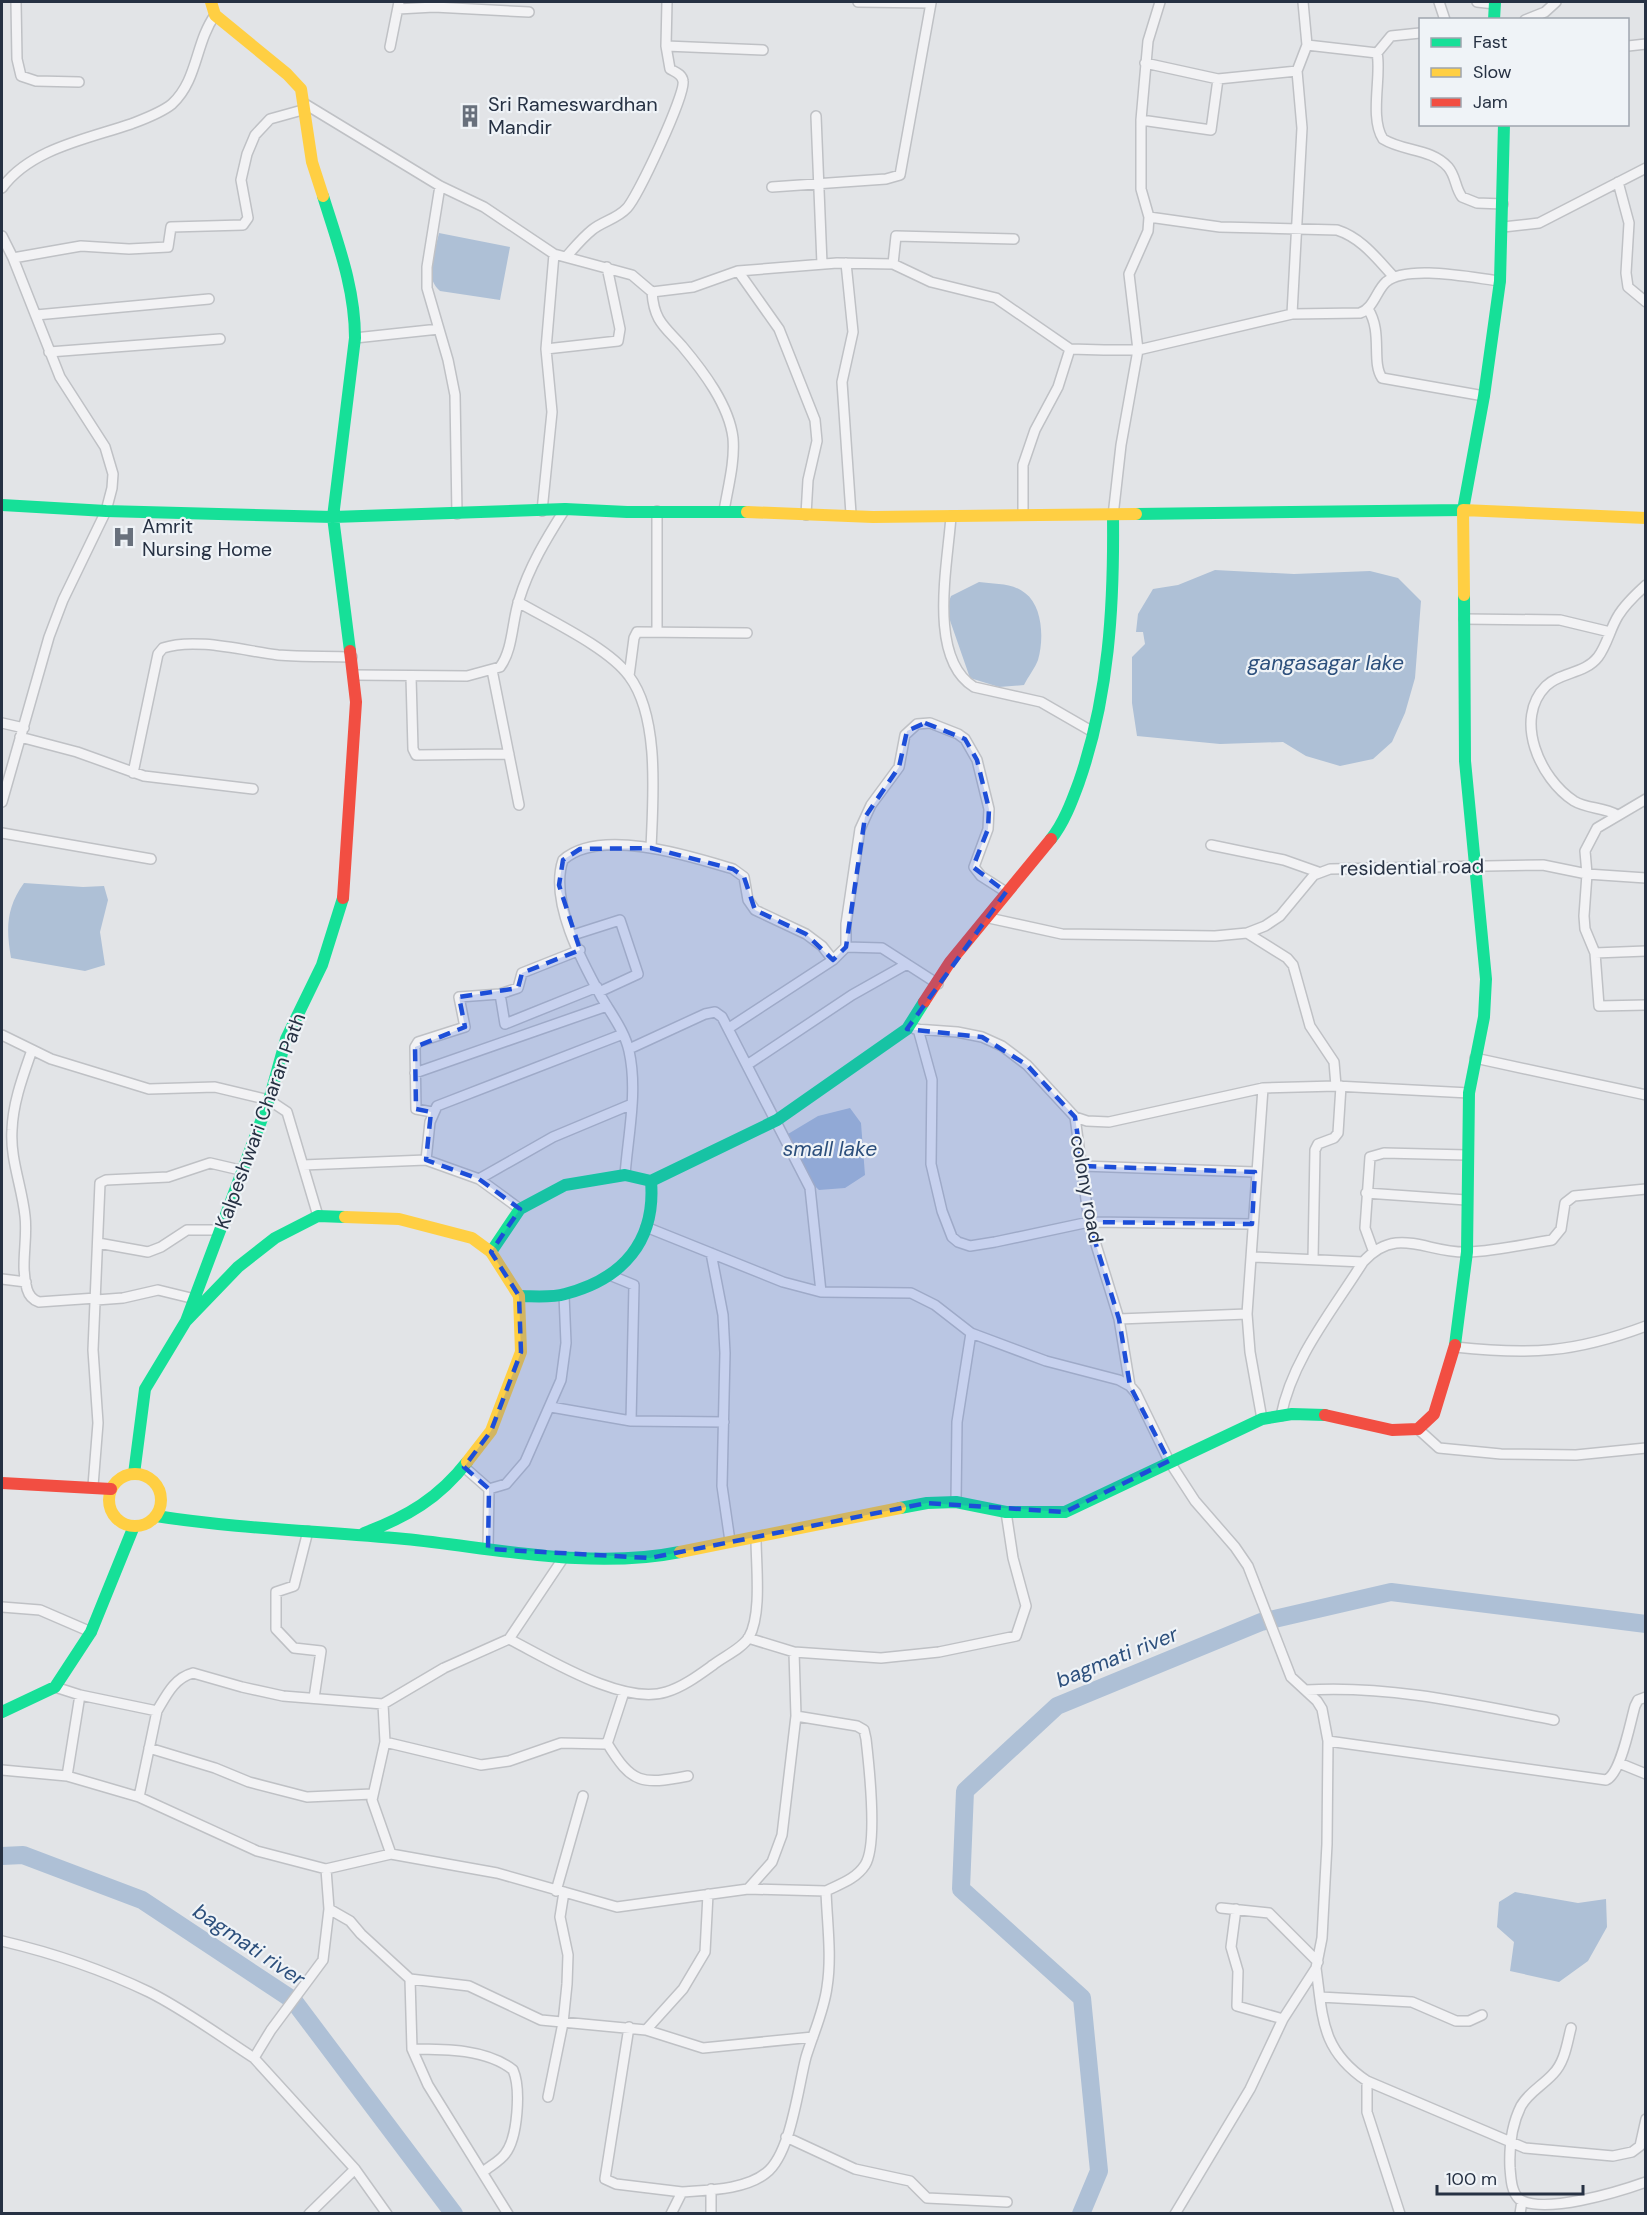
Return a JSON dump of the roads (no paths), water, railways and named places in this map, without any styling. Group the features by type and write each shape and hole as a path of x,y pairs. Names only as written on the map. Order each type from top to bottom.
{"street":[{"path":"16,2 17,59 21,76 36,81 79,82"},
{"path":"2,188 30,160 141,120 169,107 188,86 206,28 215,15 212,2"},
{"path":"566,257 593,230 618,217 629,206 680,100 684,83 680,74 670,69 666,46 667,2"},
{"path":"772,187 896,178 903,169 931,3 858,2"},
{"path":"491,1252 520,1209 565,1185 625,1175 651,1181 777,1120 913,1029 950,963 1057,832 1077,788 1103,686 1115,581 1113,516 1121,445 1138,350 1129,274 1131,265 1148,237 1149,217 1141,189 1145,63 1148,41 1160,2"},
{"path":"1292,314 1302,128 1297,71 1308,45 1303,2"},
{"path":"1439,2 1444,18"},
{"path":"1477,2 1495,3 1494,18"},
{"path":"1530,18 1545,12 1556,2"},
{"path":"390,47 399,5 529,12"},
{"name":"Kalpeshwari Charan Path","path":"186,1321 240,1170 269,1100 286,1039 322,964 342,906 356,702 333,517 355,338 355,311 350,279 312,162 306,106 301,89 287,74 215,15"},
{"path":"1419,33 1391,36 1377,52 1376,95 1379,130 1383,139 1430,154 1442,161 1454,174 1462,197 1477,203 1503,204"},
{"path":"1629,46 1646,44"},
{"path":"1308,45 1377,52"},
{"path":"666,46 764,50"},
{"path":"1145,63 1218,79 1297,71"},
{"path":"1142,120 1211,130 1218,79"},
{"path":"13,258 81,246 129,249 165,248 170,245 171,227 243,225 248,218 241,180 247,154 255,135 270,119 306,106 440,186 484,207 554,254 632,275 652,292 656,317 683,348 714,391 730,422 733,465 724,511"},
{"path":"816,116 822,264"},
{"path":"156,1516 201,1523 359,1535 564,1557 650,1558 927,1503 956,1502 1006,1512 1065,1512 1262,1419 1321,1414 1392,1430 1418,1429 1434,1414 1455,1347 1467,1252 1469,1093 1484,1017 1486,979 1465,761 1463,510 1484,396 1500,281 1504,126"},
{"path":"1503,227 1539,223 1646,168"},
{"path":"1618,182 1629,223 1626,273 1628,287 1631,293 1646,302"},
{"path":"440,186 427,267 431,308 439,329 455,395 457,514"},
{"path":"1149,217 1220,227 1337,230 1365,246 1394,277"},
{"path":"2,236 13,258 60,377 105,447 111,462 112,488 106,511 52,628 2,802"},
{"path":"893,264 896,236 1014,239"},
{"path":"542,511 552,412 546,349 554,254"},
{"path":"846,263 853,332 842,382 851,514"},
{"path":"652,292 693,287 738,271 822,264 893,264 930,282 996,298 1070,349 1138,350 1292,314 1353,314 1368,309 1379,290 1394,277 1411,273 1500,281"},
{"path":"546,349 618,340 620,333 607,267"},
{"path":"738,271 779,329 814,420 817,441 808,480 806,515"},
{"path":"36,315 209,299"},
{"path":"1368,309 1377,325 1378,368 1382,378 1484,396"},
{"path":"355,338 439,329"},
{"path":"49,352 220,339"},
{"path":"1023,515 1023,465 1035,430 1058,387 1070,349"},
{"path":"2,505 106,511 333,517 565,509 851,514 873,517 1113,516 1463,510 1646,518"},
{"path":"353,675 467,676 500,667 506,657 518,602 539,550 565,509"},
{"path":"657,511 657,631"},
{"path":"951,516 943,609 944,634 949,654 958,672 964,681 974,687 1041,702 1093,732"},
{"path":"1617,815 1602,807 1577,803 1550,777 1539,759 1532,717 1540,693 1549,683 1589,665 1598,657 1618,615 1646,585"},
{"path":"518,602 604,653 629,676 642,705 652,751 651,848"},
{"path":"1464,619 1560,620 1610,632"},
{"path":"629,676 635,633 657,631 747,633"},
{"path":"133,773 158,654 163,648 181,645 233,648 279,655 352,657"},
{"path":"492,670 519,805"},
{"path":"411,677 413,749 416,754 509,754"},
{"path":"2,723 22,733 133,773 253,789"},
{"path":"729,1028 833,960 846,947 846,924 860,829 871,806 900,767 905,735 917,724 930,723 958,734 965,739 977,760 989,809 988,830 974,867 981,876 1006,892"},
{"path":"1646,799 1598,828 1592,837 1585,851 1587,874 1584,916 1585,929 1595,953 1599,1006 1646,1005"},
{"path":"2,833 151,859"},
{"path":"625,1175 632,1104 629,1049 598,990 564,913 558,885 563,860 580,849 595,845 651,848 733,868 744,877 749,903 755,910 806,934 822,946 833,960"},
{"path":"1210,845 1284,860 1318,872"},
{"name":"residential road","path":"989,918 1062,934 1215,936 1247,933 1265,926 1280,916 1318,872 1342,868 1543,865 1587,874 1646,878"},
{"path":"500,994 505,1024 638,974 620,920 573,935"},
{"path":"1247,933 1287,958 1293,965 1310,1026 1334,1062 1338,1086 1338,1133 1334,1138 1318,1144 1316,1150 1313,1259"},
{"path":"846,947 882,948 938,984"},
{"path":"432,1112 416,1109 415,1047 418,1042 465,1027 459,997 500,994 518,988 522,973 580,950"},
{"path":"1595,953 1646,951"},
{"path":"747,1065 852,994 907,964"},
{"path":"415,1073 607,1006"},
{"path":"629,1049 711,1012 720,1014 777,1120 810,1188 821,1292"},
{"path":"913,1029 932,1080 931,1164 952,1237 964,1245 977,1245 1089,1222 1252,1224"},
{"name":"colony road","path":"913,1029 965,1034 1002,1046 1027,1065 1075,1117 1089,1222 1119,1319 1130,1386"},
{"path":"426,1160 432,1112 445,1101 502,1082 623,1034"},
{"path":"2,1035 51,1059 149,1089 214,1087 269,1100 287,1112 318,1216"},
{"path":"32,1050 19,1086 12,1130 12,1155 25,1217 26,1282 29,1295 39,1302 123,1298 158,1290 195,1299"},
{"path":"1475,1058 1646,1095"},
{"path":"1075,1117 1087,1121 1109,1122 1263,1088 1338,1086 1469,1093"},
{"path":"1262,1419 1251,1361 1247,1314 1253,1257 1255,1172 1263,1088"},
{"path":"479,1179 553,1137 632,1104"},
{"path":"1373,1250 1365,1234 1369,1161 1373,1155 1467,1155"},
{"path":"303,1165 426,1160 479,1179 520,1209"},
{"path":"93,1486 98,1423 93,1350 102,1181 168,1177 210,1163 240,1170"},
{"path":"1082,1166 1255,1172"},
{"path":"519,1296 564,1294 612,1276 640,1244 653,1207 651,1181"},
{"path":"1281,1416 1285,1397 1297,1368 1363,1262 1373,1250 1389,1242 1467,1252 1557,1237 1561,1229 1565,1203 1575,1196 1646,1189"},
{"path":"1366,1193 1466,1200"},
{"path":"134,1474 145,1389 186,1321 238,1267 265,1245 318,1216 399,1219 472,1238 491,1252 519,1296 521,1352 491,1431 450,1484 402,1519 359,1535"},
{"path":"646,1227 783,1282 821,1292 911,1293 935,1305 971,1333 1046,1361 1119,1380 1130,1386 1145,1407 1169,1461 1195,1501 1248,1566 1291,1677 1322,1709 1328,1741 1328,1832 1322,1938 1317,1965 1320,1997 1334,2050 1346,2067 1367,2081 1525,2148 1625,2155 1640,2146 1646,2119"},
{"path":"98,1243 148,1252 187,1230 220,1230"},
{"path":"711,1253 723,1315 722,1486 730,1541"},
{"path":"1253,1257 1363,1262"},
{"path":"612,1276 634,1285 632,1421"},
{"path":"2,1279 26,1282"},
{"path":"489,1489 506,1485 525,1462 551,1407 561,1380 566,1343 564,1294"},
{"path":"1119,1319 1247,1314"},
{"path":"1455,1347 1518,1353 1549,1352 1601,1340 1646,1326"},
{"path":"956,1502 956,1434 971,1333"},
{"path":"551,1407 632,1421 724,1422"},
{"path":"1418,1429 1439,1448 1501,1454 1565,1456 1646,1448"},
{"path":"464,1467 489,1489 488,1549"},
{"path":"134,1474 148,1477 158,1488 161,1502 156,1516 148,1523 134,1526 115,1517 109,1504 111,1489 120,1478 134,1474"},
{"path":"2,1483 93,1486 111,1489"},
{"path":"748,1638 795,1652 881,1658 939,1652 1016,1636 1026,1606 1013,1558 1006,1512"},
{"path":"2,1712 55,1688 91,1632 134,1526"},
{"path":"308,1531 294,1586 276,1593 276,1629 294,1648 321,1652 314,1698"},
{"path":"509,1639 570,1670 624,1692 654,1695 665,1693 705,1671 748,1638 756,1614 756,1538"},
{"path":"139,1797 157,1711 173,1686 186,1675 193,1673 258,1691 384,1704 444,1668 509,1639 564,1557"},
{"path":"2,1607 40,1610 91,1632"},
{"path":"748,1889 772,1862 778,1850 796,1716 795,1652"},
{"path":"55,1688 157,1711"},
{"path":"1306,1690 1329,1689 1428,1695 1554,1720"},
{"path":"624,1692 607,1743 622,1768 635,1777 651,1781 688,1776"},
{"path":"68,1776 80,1695"},
{"path":"1328,1741 1603,1781 1612,1778 1619,1763 1635,1706 1638,1700 1646,1698"},
{"path":"384,1704 385,1742 372,1794 374,1807 391,1854"},
{"path":"2,1770 68,1776 139,1797 257,1851 326,1869 391,1854 497,1873 617,1907 748,1889 826,1891 851,1879 866,1863 871,1846 871,1815 864,1730 856,1726 796,1716"},
{"path":"385,1742 481,1765 509,1761 561,1743 607,1743"},
{"path":"149,1748 215,1768 249,1782 307,1797 372,1794"},
{"path":"1619,1763 1646,1774"},
{"path":"548,2097 563,2023 568,1955 560,1917 560,1891 583,1797"},
{"path":"254,2058 271,2030 323,1960 328,1909 326,1869"},
{"path":"629,2027 605,2179 616,2184 682,2192 711,2189 757,2179 768,2172 778,2158 786,2137 828,1986 826,1891"},
{"path":"646,2030 683,1989 705,1952 708,1894"},
{"path":"1221,1908 1262,1911 1275,1916 1317,1965"},
{"path":"328,1909 350,1921 410,1979 469,1986 530,2017 563,2023 646,2030 703,2049 813,2037"},
{"path":"1236,1910 1231,1947 1238,1971 1237,2006 1283,2019"},
{"path":"2,1941 46,1951 91,1966 151,1993 254,2058 355,2169 387,2214"},
{"path":"1175,2214 1250,2089 1283,2019 1317,1965"},
{"path":"410,1979 412,2049 428,2085 508,2214"},
{"path":"1320,1997 1412,2002 1456,2021 1469,2021 1482,2015"},
{"path":"1571,2028 1560,2064 1553,2075 1527,2098 1518,2113 1509,2143 1514,2191 1522,2201 1546,2208 1563,2208 1646,2182"},
{"path":"412,2049 450,2049 493,2059 513,2070 519,2086 510,2144 504,2156 483,2172"},
{"path":"1367,2081 1365,2094 1367,2112 1400,2214"},
{"path":"786,2137 855,2169 910,2181 927,2198 1007,2202"},
{"path":"309,2214 355,2169"},
{"path":"711,2189 711,2214"},
{"path":"671,2214 682,2192"},
{"path":"1520,2214 1522,2201"}],"water":[{"path":"439,233 510,247 500,300 440,291 435,285 431,271"},
{"name":"gangasagar lake","path":"1215,570 1294,574 1370,571 1398,578 1421,601 1415,678 1405,713 1392,742 1373,759 1340,766 1306,756 1283,742 1220,744 1137,736 1132,703 1132,657 1145,644 1143,632 1136,632 1138,614 1153,589 1178,585"},
{"path":"979,582 1015,587 1031,599 1039,615 1040,652 1037,663 1024,685 999,687 970,678 946,609 951,596"},
{"path":"24,883 104,886 108,900 100,932 105,965 85,971 11,958 8,938 9,919 14,901"},
{"name":"small lake","path":"850,1108 861,1123 865,1175 845,1188 819,1190 805,1177 788,1134 818,1116"},
{"path":"1515,1892 1578,1903 1606,1899 1607,1927 1588,1961 1559,1982 1510,1971 1514,1942 1497,1927 1499,1902"}],"waterway":[{"name":"bagmati river","path":"1081,2214 1099,2171 1082,1998 961,1889 965,1791 1057,1706 1261,1622 1391,1592 1646,1624"},
{"name":"bagmati river","path":"2,1856 23,1855 142,1900 293,2000 454,2214"}],"place":[{"name":"Sri Rameswardhan Mandir","path":"470,116"},
{"name":"Amrit Nursing Home","path":"124,537"}]}
